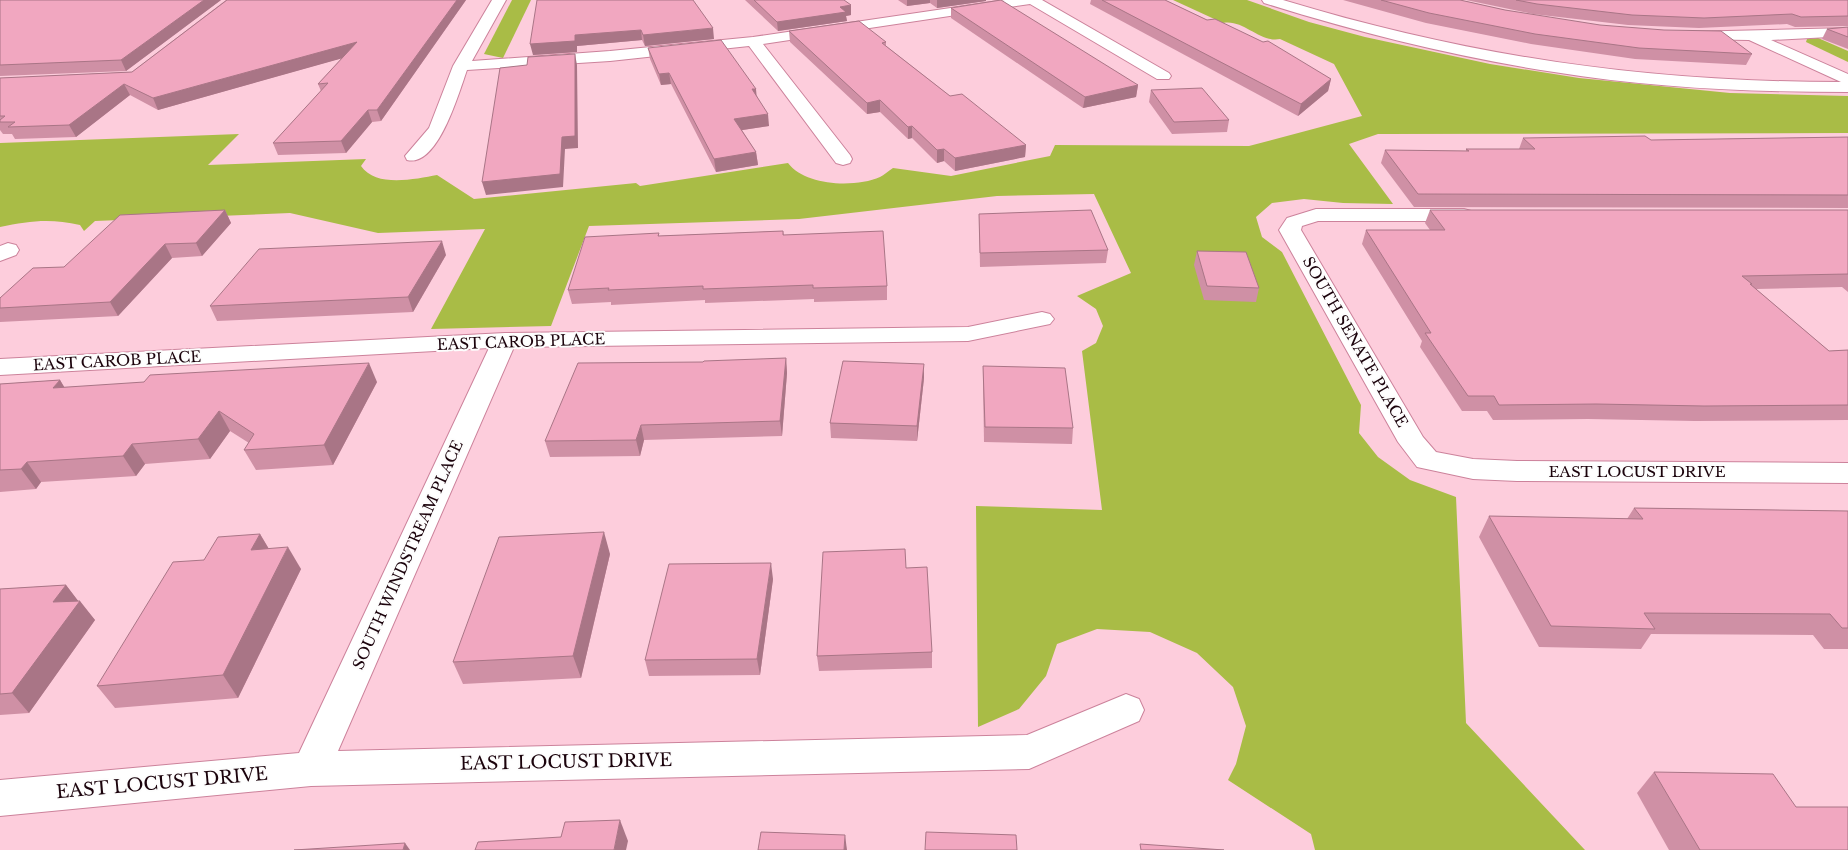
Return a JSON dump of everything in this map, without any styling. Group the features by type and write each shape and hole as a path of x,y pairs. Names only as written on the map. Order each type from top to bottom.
{"street":[{"path":"414,156 437,130 461,66 498,0"},
{"path":"461,66 610,56 753,41 1032,0 1163,76"},
{"path":"1269,0 1334,22 1413,42 1480,55 1663,80 1746,86 1848,87"},
{"path":"1674,34 1750,36 1848,32"},
{"path":"1777,35 1848,67"},
{"path":"1750,36 1848,79"},
{"path":"753,41 843,159"},
{"name":"SOUTH SENATE PLACE","path":"1427,460 1412,442 1290,230 1294,222 1316,215 1486,215"},
{"name":"EAST CAROB PLACE","path":"0,367 505,340 968,334 1042,319"},
{"name":"SOUTH WINDSTREAM PLACE","path":"311,769 505,340"},
{"name":"EAST LOCUST DRIVE","path":"1427,460 1473,469 1518,472 1848,473"},
{"name":"EAST LOCUST DRIVE","path":"0,798 311,769 1029,752 1126,710"}],"green space":[{"path":"512,0 531,0 503,58 484,54"},
{"path":"1173,0 1247,0 1309,22 1365,37 1490,64 1579,78 1730,93 1848,96 1848,133 1378,134 1349,144 1393,204 1343,203 1304,199 1272,203 1256,217 1262,237 1282,252 1361,405 1359,433 1378,457 1410,480 1456,497 1466,723 1585,850 1315,850 1311,834 1228,780 1236,764 1246,726 1233,687 1197,653 1150,632 1097,629 1057,644 1046,676 1019,709 978,727 976,506 1102,510 1082,351 1096,343 1103,326 1096,309 1077,296 1131,273 1094,194 997,196 799,219 589,226 551,326 431,329 485,229 378,233 290,213 95,221 84,231 80,225 49,221 0,227 0,143 239,134 208,165 366,159 361,166 368,173 376,177 386,180 407,180 437,175 474,199 636,183 640,186 788,163 796,171 806,176 831,183 857,183 870,180 880,177 893,168 951,176 1050,156 1055,145 1249,146 1362,116 1334,64 1280,39 1265,38 1238,24 1223,23"},
{"path":"1818,38 1848,51 1848,62 1806,42 1807,39"}],"building":[{"path":"0,0 204,0 121,60 0,65"},
{"path":"227,0 457,0 377,110 368,110 341,141 273,143 328,83 318,84 357,42 153,98 124,84 69,125 8,127 15,122 0,122 5,116 0,116 0,78 132,72"},
{"path":"537,0 693,0 713,28 643,35 641,30 575,35 575,41 530,44"},
{"path":"754,0 844,0 851,5 840,7 846,12 777,22"},
{"path":"1001,0 1138,85 1085,97 951,8"},
{"path":"1102,0 1165,0 1207,20 1215,19 1263,42 1268,41 1331,79 1301,104"},
{"path":"1381,0 1460,0 1505,10 1600,25 1664,30 1721,31 1752,54 1639,48 1535,34 1429,13"},
{"path":"1516,0 1848,0 1848,16 1801,17 1792,14 1704,18 1632,15"},
{"path":"859,21 886,42 882,43 950,96 962,94 1026,145 955,158 944,149 937,150 912,126 908,127 880,100 867,103 789,31"},
{"path":"1848,27 1848,37 1827,29"},
{"path":"721,40 756,89 752,89 768,114 734,119 756,152 714,159 669,73 659,74 648,48"},
{"path":"575,54 575,136 562,137 560,174 482,182 500,68 527,65 528,57"},
{"path":"1202,88 1229,120 1174,122 1151,90"},
{"path":"1645,136 1651,140 1848,137 1848,195 1418,194 1385,150 1469,151 1466,149 1535,149 1523,138"},
{"path":"225,210 196,243 165,244 110,302 0,308 0,298 33,268 64,267 120,215"},
{"path":"1091,210 1108,250 980,253 979,214"},
{"path":"1430,210 1848,210 1848,274 1742,276 1829,351 1848,350 1848,405 1499,405 1494,396 1468,396 1425,333 1431,333 1366,230 1445,230"},
{"path":"783,231 783,235 883,231 887,286 813,288 813,285 703,289 703,286 568,290 585,237 659,233 658,236"},
{"path":"442,241 408,297 210,306 259,249"},
{"path":"1197,251 1246,252 1259,288 1207,286"},
{"path":"786,358 780,421 641,425 636,440 545,441 578,363 703,362"},
{"path":"843,361 924,364 917,426 830,423"},
{"path":"369,363 324,445 244,450 254,434 219,411 198,439 132,444 123,456 27,462 21,469 0,470 0,384 60,380 53,388 144,382 150,375"},
{"path":"983,366 1065,368 1073,428 985,427"},
{"path":"1634,508 1848,511 1848,628 1842,628 1830,614 1644,613 1655,629 1551,626 1489,516 1643,519"},
{"path":"604,532 573,656 453,662 499,537"},
{"path":"260,534 251,550 288,547 223,675 97,686 173,562 204,560 218,537"},
{"path":"905,549 906,568 927,567 932,652 817,656 823,552"},
{"path":"771,563 757,659 645,660 669,564"},
{"path":"66,585 53,602 80,601 12,693 0,694 0,589"},
{"path":"1654,772 1773,774 1796,807 1848,807 1848,850 1700,850"},
{"path":"620,820 614,850 475,850 478,842 561,837 565,822"},
{"path":"761,832 845,835 844,850 758,850"},
{"path":"926,832 1016,835 1017,850 925,850"},
{"path":"405,843 403,850 294,850"},
{"path":"1140,844 1224,850 1141,850"}]}
